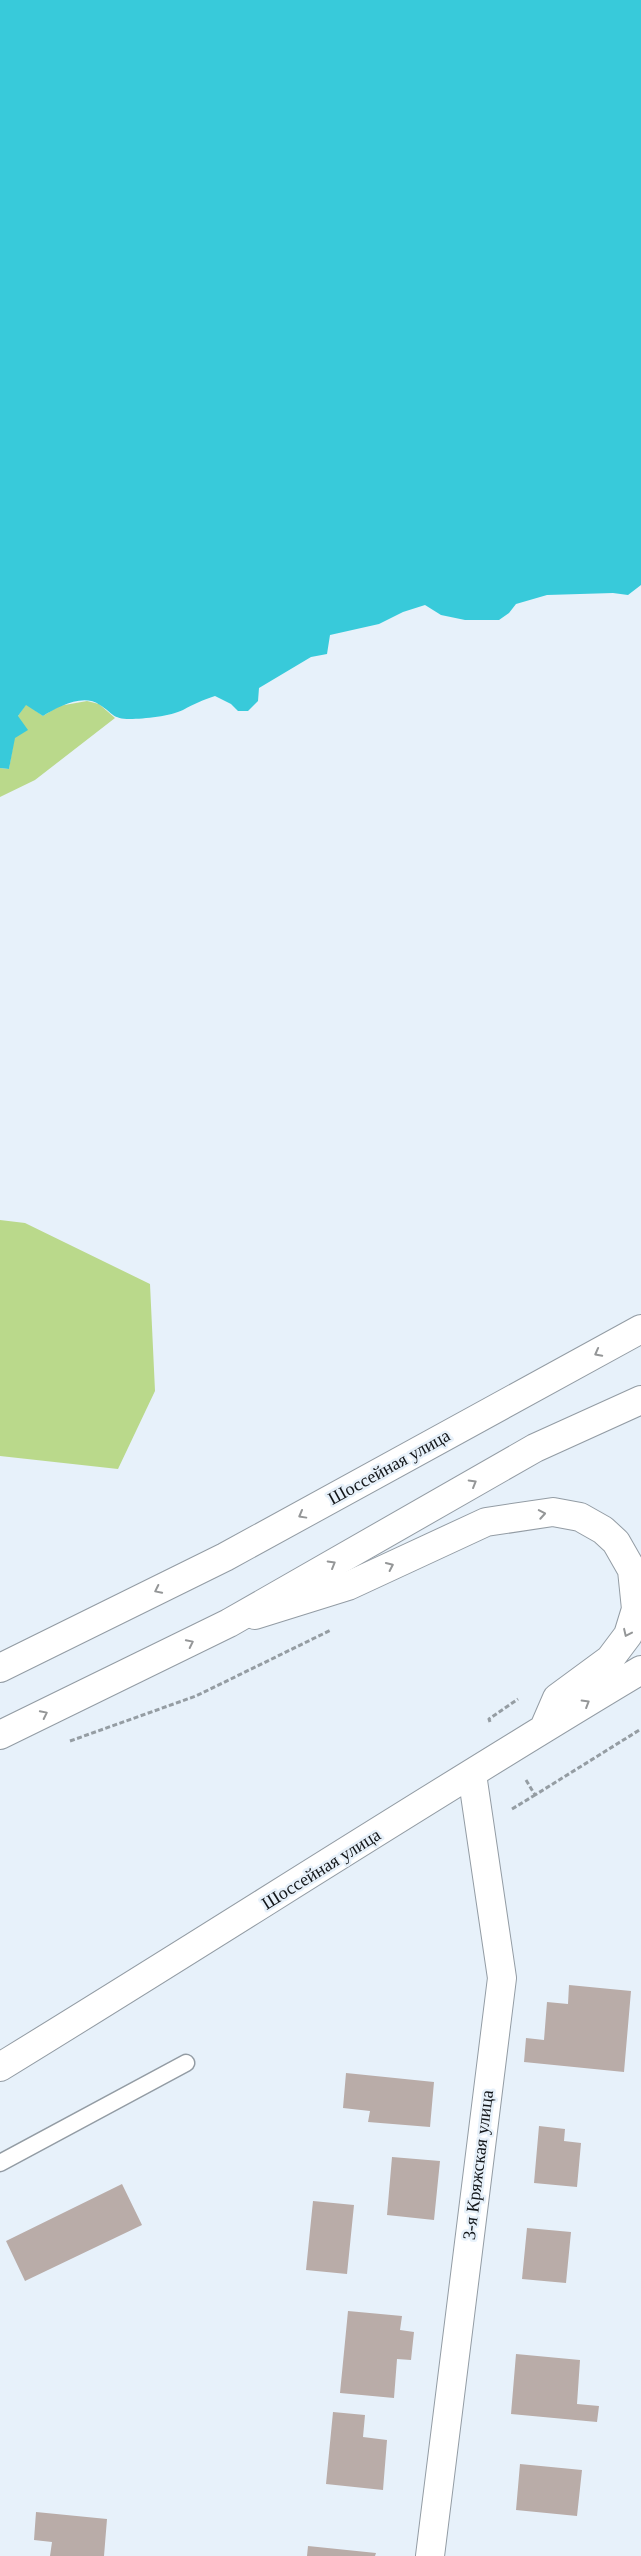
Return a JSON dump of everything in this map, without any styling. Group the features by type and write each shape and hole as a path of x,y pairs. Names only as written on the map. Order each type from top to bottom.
{"main road":[{"name":"Шоссейная улица","path":"0,1668 225,1557 641,1329"},
{"path":"0,1736 229,1623 535,1448 641,1400"},
{"path":"229,1623 348,1586 486,1522 553,1512 580,1517 603,1530 616,1542 632,1570 636,1609 628,1635 610,1660 556,1698 544,1728"},
{"name":"Шоссейная улица","path":"0,2066 544,1728 641,1670"},
{"name":"3-я Кряжская улица","path":"430,2556 502,1978 472,1774"}],"lane":[{"path":"0,2163 186,2063"}],"path":[{"path":"61,1745 196,1696 338,1626"},
{"path":"522,1697 489,1719 534,1795 641,1729"}],"green space":[{"path":"87,701 99,704 115,718 35,780 0,797 0,768 9,769 18,716 26,704 43,716 59,706"},
{"path":"0,1220 25,1223 150,1284 155,1391 118,1469 0,1456"}],"water":[{"path":"0,0 641,0 641,585 628,595 613,593 547,595 516,604 509,613 499,620 465,620 441,615 425,605 403,612 379,624 330,635 327,654 311,657 259,688 258,701 248,711 238,711 231,704 215,696 172,714 136,719 116,717 100,705 86,700 71,703 43,716 26,705 18,716 28,730 15,738 9,769 0,768"}],"building":[{"path":"569,1985 631,1991 624,2072 524,2062 526,2038 544,2040 547,2002 568,2004"},
{"path":"346,2073 434,2082 430,2127 368,2122 370,2111 343,2108"},
{"path":"539,2126 565,2129 564,2141 581,2143 577,2187 534,2183"},
{"path":"392,2157 440,2161 434,2220 387,2215"},
{"path":"122,2184 142,2225 25,2281 6,2241"},
{"path":"313,2201 354,2205 347,2274 306,2270"},
{"path":"527,2228 571,2232 566,2283 522,2279"},
{"path":"348,2311 402,2316 400,2330 414,2332 411,2360 397,2359 394,2398 340,2393"},
{"path":"516,2354 580,2360 577,2404 599,2406 597,2422 511,2414"},
{"path":"333,2412 365,2415 363,2437 387,2440 383,2490 326,2484"},
{"path":"520,2464 582,2470 577,2516 516,2510"},
{"path":"36,2512 107,2519 104,2556 50,2556 52,2542 34,2540"},
{"path":"308,2546 376,2553 375,2556 307,2556"}]}
